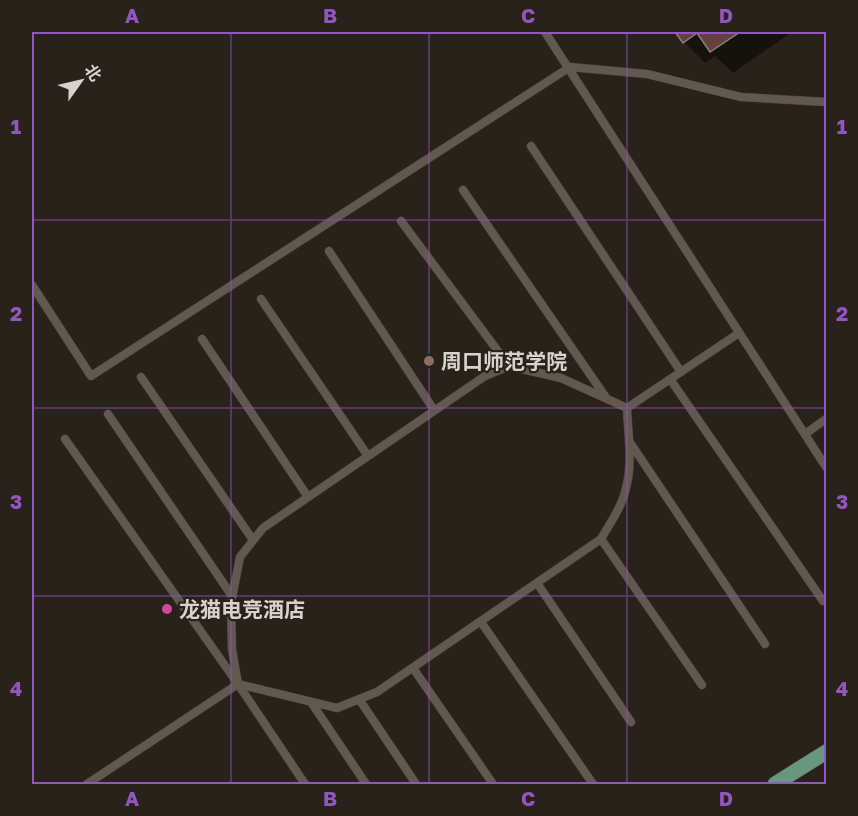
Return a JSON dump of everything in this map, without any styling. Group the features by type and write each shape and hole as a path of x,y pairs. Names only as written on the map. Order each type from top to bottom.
{"main road":[{"path":"775,784 826,752"}],"lane":[{"path":"545,32 570,67 826,467"},
{"path":"32,285 91,376 570,67 647,74 741,98 826,102"},
{"path":"531,146 681,372"},
{"path":"463,190 607,399"},
{"path":"401,221 509,366"},
{"path":"328,251 434,410"},
{"path":"261,299 368,456"},
{"path":"627,408 739,333"},
{"path":"202,339 308,497"},
{"path":"238,684 232,649 232,596 240,557 263,528 485,376 509,366 561,378 627,408"},
{"path":"141,377 254,540"},
{"path":"670,379 823,601"},
{"path":"87,784 238,684 337,708 377,692 537,584 601,539 618,510 627,488 627,408"},
{"path":"108,414 232,596"},
{"path":"805,434 826,420"},
{"path":"65,439 238,684 305,784"},
{"path":"628,440 765,644"},
{"path":"601,539 702,685"},
{"path":"537,584 631,722"},
{"path":"481,622 593,784"},
{"path":"413,668 494,784"},
{"path":"359,699 416,784"},
{"path":"311,702 366,784"}],"building":[{"path":"675,32 740,32 710,52 697,33 683,43"}],"place":[{"name":"周口师范学院","path":"429,361"},
{"name":"龙猫电竞酒店","path":"167,609"}]}
